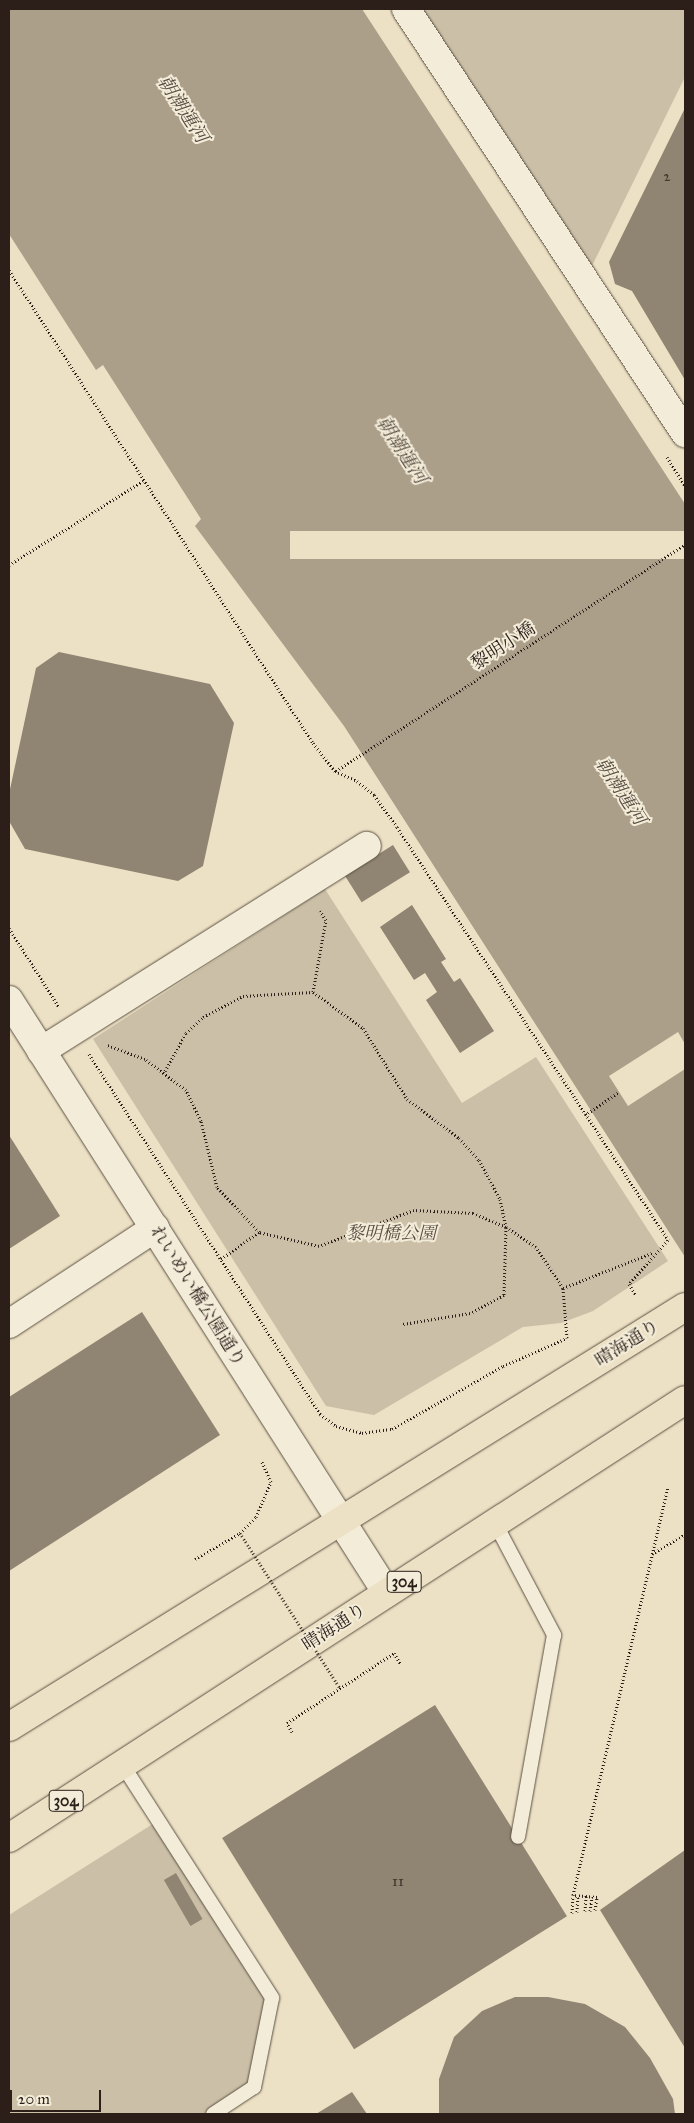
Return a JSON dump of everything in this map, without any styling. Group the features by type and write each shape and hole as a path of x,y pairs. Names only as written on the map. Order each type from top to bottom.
{"main road":[{"name":"晴海通り","path":"9,1728 685,1308"},
{"name":"晴海通り","path":"9,1838 685,1400"}],"street":[{"path":"406,9 685,433"},
{"path":"41,1051 303,883 367,846"},
{"name":"れいめい橋公園通り","path":"9,1000 388,1593"},
{"path":"9,1324 155,1228"}],"lane":[{"path":"495,1523 554,1635 518,1837"},
{"path":"122,1764 272,1998 254,2087 213,2114"}],"path":[{"path":"9,270 143,482 335,771 357,781 380,803 668,1240 653,1253 628,1284 636,1295"},
{"path":"9,565 143,482"},
{"name":"黎明小橋","path":"335,771 685,544"},
{"path":"303,883 326,920 312,992"},
{"path":"9,928 74,1030 320,1414 336,1426 362,1433 392,1429 502,1366 567,1338 563,1288 536,1247 506,1227 473,1213 446,1209 397,1214 350,1238 319,1246 260,1232 217,1187 195,1103 165,1071 145,1058 74,1030"},
{"path":"165,1071 186,1033 220,1006 265,992 312,992 363,1028 407,1098 459,1138 478,1160 500,1199 506,1227 504,1295 470,1313 403,1324"},
{"path":"585,1115 619,1092"},
{"path":"221,1259 260,1232"},
{"path":"563,1288 653,1253"},
{"path":"195,1559 240,1533 266,1500 271,1482 261,1460"},
{"path":"575,1912 576,1895 668,1487"},
{"path":"240,1533 340,1688"},
{"path":"652,1554 685,1534"},
{"path":"292,1732 287,1723 394,1652 400,1663"},
{"path":"576,1895 597,1897 593,1911"},
{"path":"585,1911 586,1895"}],"green space":[{"path":"418,9 685,9 685,77 589,272"},
{"name":"黎明橋公園","path":"325,889 462,1103 536,1057 668,1261 593,1311 561,1323 523,1327 374,1415 326,1406 93,1039"},
{"path":"159,1820 272,1998 254,2087 213,2114 9,2114 9,1915"}],"water":[{"name":"朝潮運河","path":"9,9 362,9 685,504 685,1257 344,726 195,526 201,519 103,365 96,370 9,234"}],"pier":[{"path":"290,531 685,531 685,559 290,559"},
{"path":"678,1032 685,1044 685,1069 628,1106 609,1076"}],"building":[{"path":"685,108 685,380 632,291 615,284 609,262"},
{"path":"59,652 210,684 234,723 203,866 178,881 25,849 9,821 9,794 36,668"},
{"path":"393,845 410,872 362,902 345,875"},
{"path":"412,905 446,959 441,962 454,982 460,978 494,1031 460,1053 426,1000 437,992 425,973 414,980 380,927"},
{"path":"9,1135 60,1216 9,1249"},
{"path":"142,1312 220,1435 9,1571 9,1397"},
{"path":"435,1705 567,1916 354,2049 222,1838"},
{"path":"685,1850 685,2048 600,1910"},
{"path":"176,1873 202,1919 190,1926 164,1880"},
{"path":"515,1997 548,1997 585,2004 625,2027 650,2058 673,2099 675,2114 439,2114 439,2079 454,2037 482,2011"},
{"path":"352,2092 367,2114 316,2114"}]}
